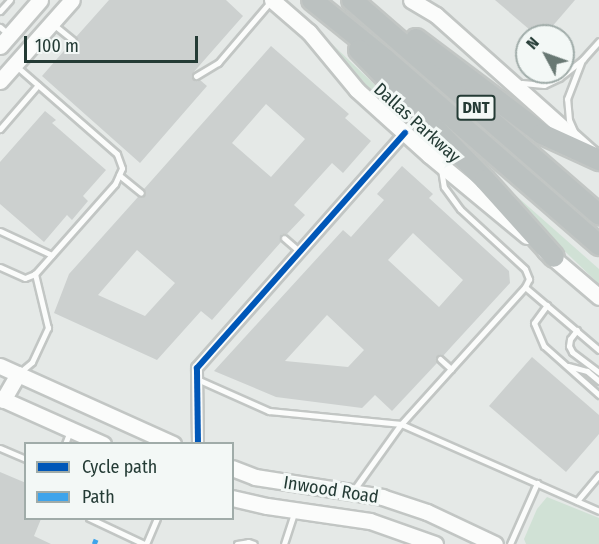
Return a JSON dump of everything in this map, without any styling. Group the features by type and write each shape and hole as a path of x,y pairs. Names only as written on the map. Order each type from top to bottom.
{"highway":[{"name":"DNT","path":"352,0 599,215"},
{"path":"360,0 376,8 542,134 599,160"},
{"name":"DNT","path":"319,6 385,59 599,245"},
{"path":"319,6 382,76 485,180 554,257"}],"main road":[{"path":"3,36 40,0"},
{"path":"0,81 72,0"},
{"name":"Dallas Parkway","path":"272,0 309,32 357,90 405,134 599,297"},
{"path":"411,0 436,15 599,160"},
{"path":"0,366 169,442"},
{"path":"18,374 1,401 68,437 97,442"},
{"name":"Inwood Road","path":"234,469 255,477 295,485 353,491 382,497 427,512 495,544"},
{"name":"Inwood Road","path":"234,498 370,521 435,544"}],"street":[{"path":"198,442 197,368 219,340 405,134"}],"lane":[{"path":"0,11 10,0"},
{"path":"196,76 218,63 272,0"},
{"path":"52,23 73,40"},
{"path":"502,74 525,85 544,85 559,78 583,59 599,41"},
{"path":"578,141 569,120 567,99 583,59"},
{"path":"0,267 25,278 35,274 115,184 122,168 117,154 15,65"},
{"path":"0,129 38,85"},
{"path":"353,491 401,424 525,287 529,279 525,269 460,209 444,187 440,164"},
{"path":"119,175 141,193"},
{"path":"0,231 52,255"},
{"path":"284,238 300,252"},
{"path":"18,374 32,362 48,327 35,274"},
{"path":"525,287 599,350"},
{"path":"547,305 534,323 544,346 599,395"},
{"path":"577,330 570,339 569,346 572,352 599,372"},
{"path":"440,359 451,369"},
{"path":"566,366 587,371 599,381"},
{"path":"196,378 269,411 401,424 599,511"},
{"path":"0,448 24,458"},
{"path":"577,501 599,475"},
{"path":"510,544 537,483"},
{"path":"284,544 296,510"},
{"path":"91,520 145,544 157,520"},
{"path":"237,544 248,542 254,544"}],"green space":[{"path":"331,43 402,111 401,118 371,91"},
{"path":"513,193 599,269 599,284 509,198"},
{"path":"547,497 599,518 599,544 526,544 524,539 537,509"}],"building":[{"path":"109,0 226,0 243,16 192,74 193,80 200,80 207,86 140,163 42,76 70,44 76,43 76,37"},
{"path":"495,0 575,0 554,24 523,24"},
{"path":"271,46 349,114 345,118 371,141 343,173 332,163 294,205 305,215 287,234 281,234 281,242 212,320 201,311 157,360 54,313 69,274 138,197 144,196 144,189","holes":["266,104 305,139 271,177 232,143","137,250 175,283 145,316 98,295"]},
{"path":"45,111 56,120 52,123 106,170 83,196 88,201 72,220 67,215 44,242 0,204 0,162"},
{"path":"402,166 433,194 429,198 509,271 510,283 443,356 437,355 437,363 392,411 375,395 362,408 276,397 214,371 343,230 351,237 384,200 377,194","holes":["413,233 463,280 439,307 388,260","327,315 364,350 348,367 285,361"]},
{"path":"532,357 599,415 599,434 566,472 489,406"},
{"path":"0,472 24,482 24,520 41,520 34,536 51,544 0,544"}],"marked path":[{"path":"94,544 96,539"}],"cycle path":[{"path":"198,442 197,368 405,133"}]}
